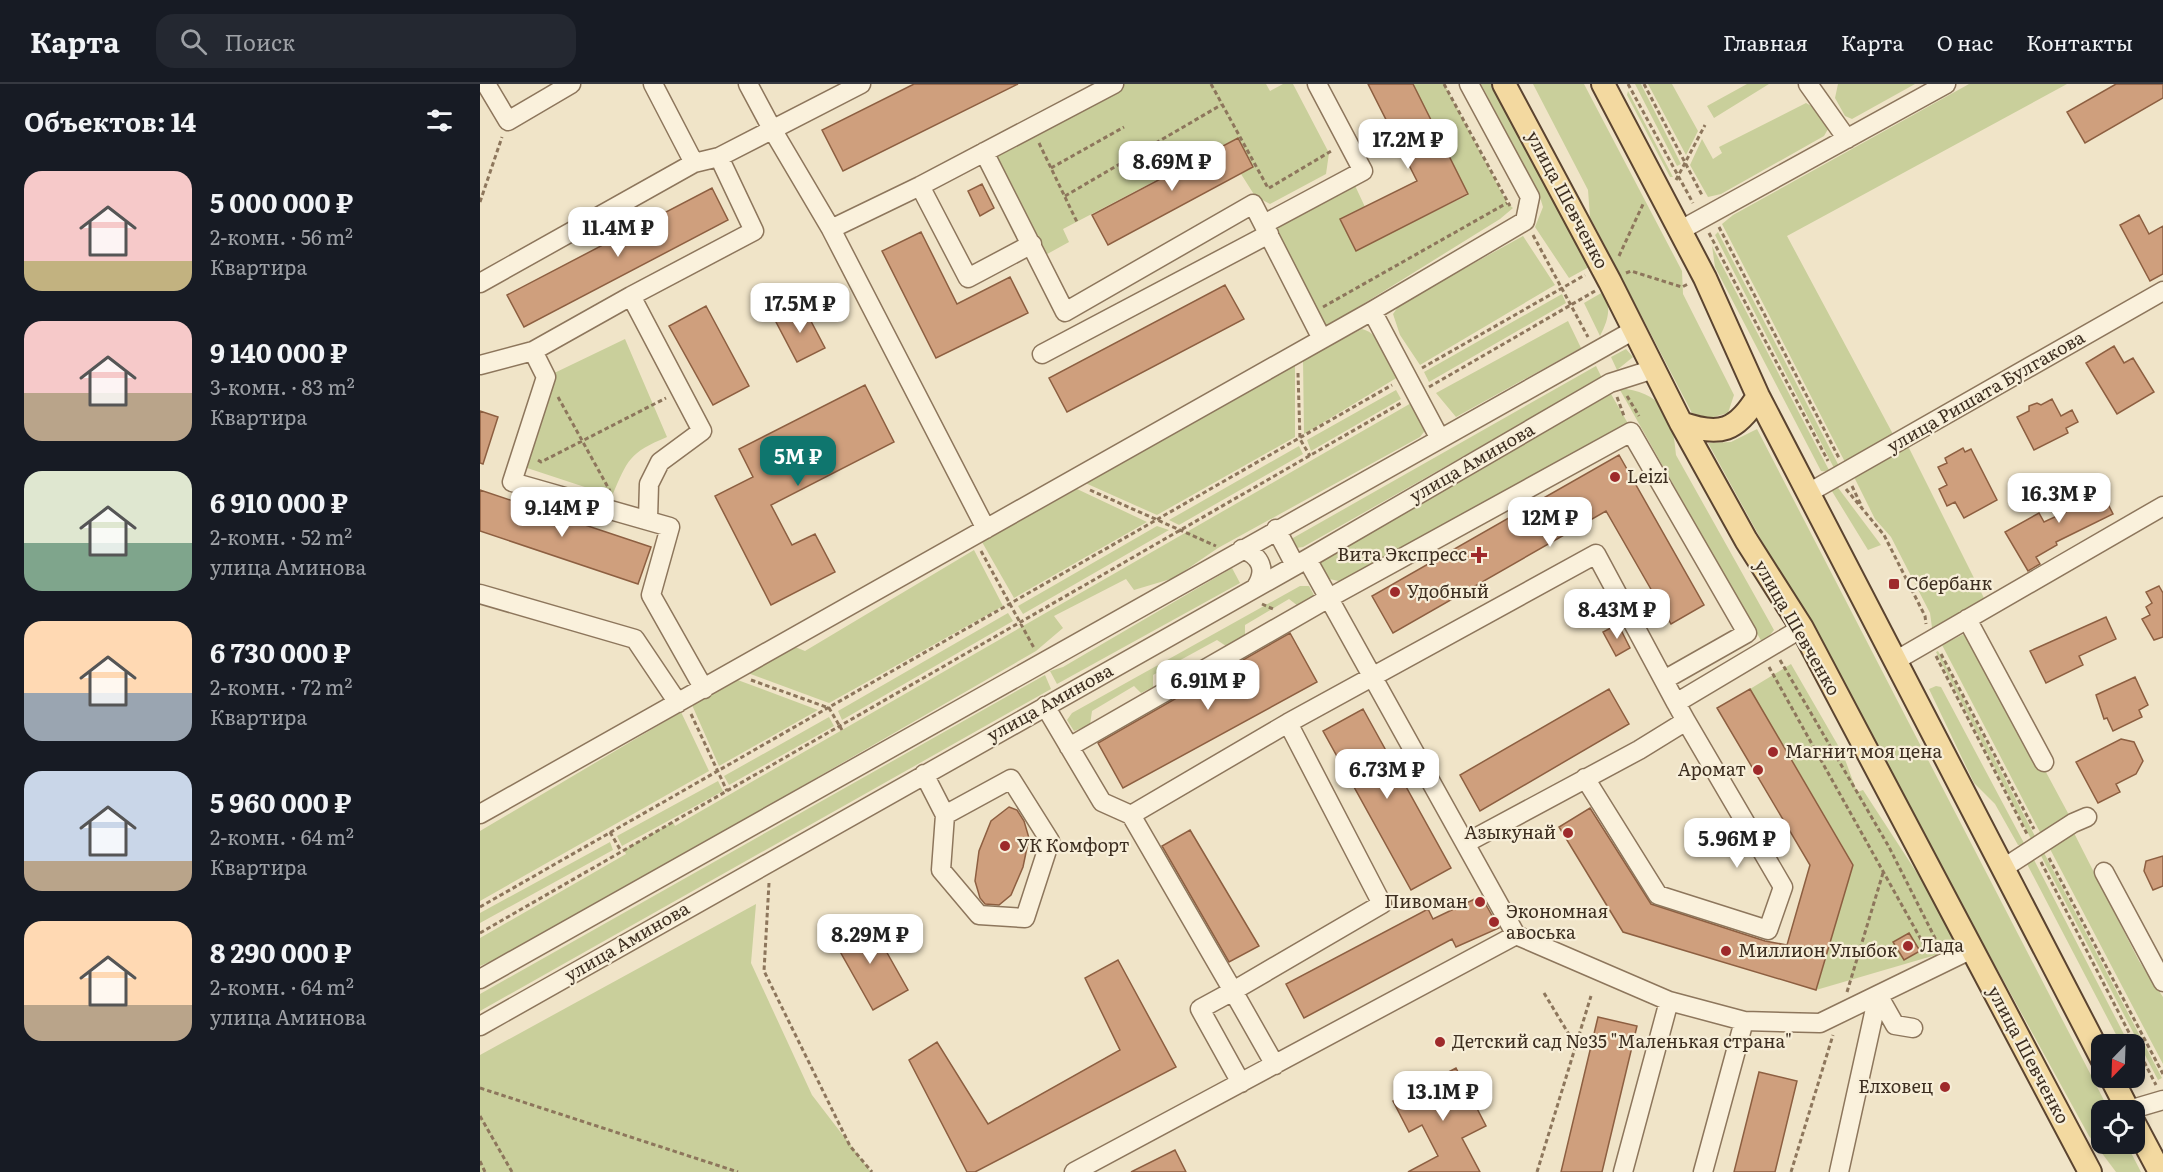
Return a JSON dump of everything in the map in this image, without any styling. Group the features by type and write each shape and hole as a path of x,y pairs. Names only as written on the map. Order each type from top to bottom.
{"main road":[{"name":"улица Шевченко","path":"1504,84 1681,423 1746,540 1802,628 2090,1172"},
{"path":"1602,84 1705,278 1758,396 2091,1038"},
{"path":"1681,423 1698,429 1727,429 1742,420 1758,396"},
{"path":"2145,1144 2160,1172"}],"street":[{"path":"486,84 508,121 571,84"},
{"path":"653,84 694,163"},
{"path":"748,84 831,229 980,533"},
{"path":"480,283 694,163 719,157 861,84"},
{"path":"831,229 920,186 1114,84"},
{"path":"1042,354 1267,229 1363,171 1317,84"},
{"path":"480,814 1372,311 1525,220 1530,197 1468,84"},
{"path":"1808,84 1847,139"},
{"path":"1679,231 1946,84"},
{"path":"984,152 1065,312 1253,204 1322,339"},
{"path":"480,365 533,351 754,231 719,157"},
{"path":"920,186 968,278 1032,244"},
{"name":"улица Ришата Булгакова","path":"1809,492 2163,291"},
{"path":"631,296 702,431 660,462 649,484 648,519"},
{"path":"1372,311 1439,437"},
{"name":"улица Аминова","path":"480,979 1439,437 1634,330"},
{"path":"533,351 546,377 512,482 670,526 651,595 704,688"},
{"name":"улица Аминова","path":"480,1026 1301,562 1610,383 1654,369"},
{"path":"1069,747 1329,598 1637,428 1747,633 1664,680"},
{"path":"1894,661 2163,506"},
{"path":"1276,529 1329,598 1516,935 1670,1001 1744,1021 1820,1023 1972,949"},
{"path":"1242,549 1253,553 1261,562 1263,576 1256,587"},
{"path":"1131,815 1288,723 1596,554 1686,722 1783,887 1768,930 1658,895 1585,778"},
{"path":"480,594 635,639 681,701"},
{"path":"1967,620 2044,762"},
{"path":"1676,703 1802,628"},
{"path":"1045,706 1102,802 1131,815 1275,1065"},
{"path":"1466,843 1639,750 1686,722"},
{"path":"1241,1083 1200,1009 1382,904 1288,723"},
{"path":"924,774 945,814 942,870 979,915 1025,918 1050,841 1011,779 945,814"},
{"path":"2002,869 2073,823 2087,817"},
{"path":"2104,872 2163,982"},
{"path":"1074,1172 1516,935"},
{"path":"1878,995 1895,1024 1913,1028"},
{"path":"1839,1172 1878,995"},
{"path":"1623,1172 1670,1001"},
{"path":"1703,1172 1744,1021"},
{"path":"2145,1103 2161,1096"}],"path":[{"path":"1211,84 1268,188"},
{"path":"1444,84 1507,203 1525,220 1591,342"},
{"path":"1628,84 1678,178 1707,217 1841,475 1864,511"},
{"path":"1644,84 1686,164 1707,217 1841,475 1864,511 1884,535 1924,616 1929,641 2161,1096"},
{"path":"1065,196 1221,105"},
{"path":"480,202 508,121"},
{"path":"1678,178 1705,125"},
{"path":"1051,168 1124,127"},
{"path":"1031,128 1077,222"},
{"path":"1253,204 1252,198 1348,142"},
{"path":"1617,260 1646,197"},
{"path":"1309,314 1507,203"},
{"path":"1619,277 1631,271 1682,287 1689,284"},
{"path":"480,907 1591,272"},
{"path":"480,933 727,791 842,728 1602,287"},
{"path":"1298,353 1300,439 1310,456"},
{"path":"546,377 621,512"},
{"path":"521,454 541,462 680,390"},
{"path":"1607,403 1616,395 1626,394 1637,428"},
{"path":"1616,395 1637,428"},
{"path":"1071,481 1218,548"},
{"path":"980,533 1010,606 1036,651"},
{"path":"1766,650 1942,964"},
{"path":"1766,650 1889,847 1942,964"},
{"path":"732,673 829,708 842,728"},
{"path":"681,701 727,791"},
{"path":"610,832 621,852"},
{"path":"762,866 770,876 764,971 850,1146 872,1172"},
{"path":"1791,1172 1883,873"},
{"path":"1544,993 1576,1046"},
{"path":"1537,1172 1591,996"},
{"path":"480,1088 738,1172"},
{"path":"480,1116 512,1172"},
{"path":"480,1161 485,1172"}],"green space":[{"path":"1114,84 1266,84 1270,91 1283,84 1293,84 1329,153 1326,174 1270,204 1255,196 1241,174 1253,167 1237,138 1063,229 1069,242 1040,258 984,152"},
{"path":"1413,84 1444,84 1507,203 1513,208 1500,219 1318,332 1264,224 1351,177 1365,207 1356,250 1468,195"},
{"path":"1481,84 1496,84 1589,267 1569,278 1535,227 1543,207 1539,194"},
{"path":"1533,84 1584,84 1682,271 1683,294 1734,395 1728,413 1710,418 1692,413 1590,217 1588,190"},
{"path":"1635,84 1641,84 1681,164 1677,166"},
{"path":"1648,84 1672,84 1698,131 1686,155"},
{"path":"1747,84 1769,84 1714,118 1707,106"},
{"path":"1838,84 1915,84 1852,119 1845,116 1835,98"},
{"path":"1969,84 2067,84 1787,236 1894,436 1846,464 1722,224 1733,215"},
{"path":"1628,91 1673,177 1670,177 1627,95"},
{"path":"1806,103 1824,113 1828,129 1824,136 1721,194 1708,197 1690,165 1702,139 1713,159 1722,153 1719,147"},
{"path":"1718,232 1840,468 1835,470 1715,235"},
{"path":"1523,236 1555,285 1420,365 1400,335 1393,314 1400,304"},
{"path":"1712,246 1830,472 1821,471 1715,267"},
{"path":"1603,292 1608,314 1600,336 1584,303"},
{"path":"1562,294 1566,303 1429,382 1424,372"},
{"path":"1568,321 1581,348 1456,417 1436,393"},
{"path":"1362,329 1375,336 1380,342 1398,377 1304,434 1303,359"},
{"path":"625,339 667,437 645,448 631,459 612,496 518,465 546,377"},
{"path":"1626,349 1633,357 1617,370 1611,357"},
{"path":"1295,365 1295,437 1157,515 1083,482"},
{"path":"1596,366 1602,378 1303,547 1296,548 1292,541 1293,538"},
{"path":"1626,389 1650,397 1658,403 1669,420 1676,455 1774,630 1763,644 1620,390"},
{"path":"1396,390 1401,399 1311,451 1307,440"},
{"path":"1611,394 1630,427 1343,582 1325,578 1317,562"},
{"path":"1413,402 1427,428 1420,437 1218,548 1174,578 1134,590 1126,579 1054,616 1063,628 1036,651 518,950 480,966 480,938 626,854 624,850 673,822 675,826"},
{"path":"1757,429 2091,1075 2091,1088 2098,1088 2104,1100 2091,1100 2091,1139 1708,443 1731,442"},
{"path":"1907,444 1986,602 1933,635 1930,613 1891,537 1875,519 1852,473"},
{"path":"1299,446 1303,454 1179,525 1169,520"},
{"path":"1836,485 1881,545 1868,550 1830,488"},
{"path":"1077,489 1147,522 1014,598 982,542"},
{"path":"1157,526 1169,530 1023,614 1018,606"},
{"path":"974,550 1003,606 829,703 745,672 795,647 805,651"},
{"path":"1232,568 1240,583 1057,684 1050,671 1063,667"},
{"path":"1300,586 1309,586 1315,597 1298,606 1289,599 1245,625 1245,635 1226,646 1217,640 1153,675 1153,687 1141,693 1134,686 1092,711 1090,725 1074,731 1067,720 1072,713"},
{"path":"1008,613 1013,621 842,720 838,711"},
{"path":"1966,633 1974,638 2069,815 2067,820 2042,836 1942,645"},
{"path":"1938,651 2037,840 2033,843 1936,652"},
{"path":"1791,664 1843,754 1857,792 1863,790 1954,930 1956,944 1946,952 1816,990 1853,864 1750,689"},
{"path":"1045,675 1051,689 480,1011 480,994"},
{"path":"735,679 818,710 719,766 692,705"},
{"path":"1936,686 1941,687 2025,845 2018,845 1995,804 1974,783 1929,689"},
{"path":"681,712 709,771 480,901 480,831"},
{"path":"829,717 834,726 729,785 724,776"},
{"path":"718,781 723,791 622,846 617,836"},
{"path":"2074,833 2139,961 2163,997 2163,1064 2050,849"},
{"path":"610,842 613,850 480,923 480,913"},
{"path":"2041,847 2139,1034 2134,1034 2038,850"},
{"path":"2032,856 2124,1034 2116,1034 2027,864"},
{"path":"743,888 520,1015 535,1002"},
{"path":"756,904 751,963 812,1095 871,1172 480,1172 480,1055"},
{"path":"2145,1046 2162,1078 2158,1080 2145,1055"},
{"path":"2102,1154 2132,1154 2141,1172 2116,1172"}],"building":[{"path":"914,84 1018,84 843,171 822,130"},
{"path":"1368,84 1413,84 1468,194 1356,251 1340,219 1417,181"},
{"path":"2116,84 2163,84 2163,98 2085,143 2067,112"},
{"path":"1238,138 1253,167 1108,245 1092,215"},
{"path":"982,184 994,208 980,216 968,191"},
{"path":"712,188 728,220 524,327 507,295"},
{"path":"2139,215 2149,234 2163,226 2163,274 2150,281 2120,225"},
{"path":"921,232 957,304 1010,277 1028,313 936,358 882,251"},
{"path":"1225,285 1244,319 1067,412 1049,378"},
{"path":"706,306 749,386 713,405 669,326"},
{"path":"803,306 825,348 797,362 775,320"},
{"path":"2114,346 2124,363 2133,358 2154,392 2117,414 2086,363"},
{"path":"865,385 894,442 771,505 792,545 815,534 835,572 771,605 715,496 753,477 739,449"},
{"path":"2052,399 2061,416 2072,410 2078,422 2066,428 2068,433 2034,450 2017,417 2029,411 2029,406 2037,403 2041,405"},
{"path":"480,411 498,417 483,464 480,463"},
{"path":"1963,448 1965,452 1971,449 1997,500 1964,518 1955,502 1947,506 1939,489 1947,485 1938,467 1947,463 1945,458"},
{"path":"1619,455 1704,605 1671,624 1606,511 1393,633 1372,596"},
{"path":"2094,476 2113,514 2056,542 2057,545 2036,557 2040,564 2028,571 2005,532 2039,513 2044,522 2072,509 2067,500 2083,493 2078,483"},
{"path":"480,490 651,547 638,584 480,531"},
{"path":"2159,586 2163,593 2163,637 2154,640 2142,619 2150,615 2146,607 2152,603 2146,592"},
{"path":"2106,617 2116,639 2079,656 2083,665 2046,683 2030,651"},
{"path":"1618,624 1630,648 1616,656 1603,632"},
{"path":"1290,633 1317,682 1123,788 1098,743"},
{"path":"2135,677 2148,705 2139,710 2142,717 2113,731 2107,718 2104,719 2096,695"},
{"path":"1609,689 1629,724 1480,811 1460,775"},
{"path":"1750,689 1853,865 1816,990 1623,932 1559,827 1590,808 1651,904 1765,941 1787,945 1810,865 1717,708"},
{"path":"1363,709 1451,868 1411,890 1323,731"},
{"path":"2121,739 2134,742 2143,761 2136,774 2116,784 2120,792 2098,803 2076,762"},
{"path":"1009,807 1017,810 1024,821 1029,838 1023,867 1011,895 999,905 985,904 980,898 975,881 979,851 991,821"},
{"path":"1190,830 1259,946 1229,962 1162,846"},
{"path":"2163,856 2163,886 2153,890 2144,871 2146,861"},
{"path":"1481,896 1499,928 1456,947 1452,939 1304,1018 1286,984 1428,909 1433,919"},
{"path":"868,919 908,990 873,1010 833,939"},
{"path":"1909,933 1920,951 1904,960 1893,942"},
{"path":"1118,960 1176,1067 975,1172 967,1172 909,1060 937,1042 988,1124 1120,1050 1085,978"},
{"path":"1598,1017 1637,1026 1602,1172 1561,1172"},
{"path":"1456,1068 1486,1126 1462,1138 1480,1172 1408,1172 1438,1156 1422,1125 1409,1132 1393,1101"},
{"path":"1759,1072 1797,1081 1775,1172 1734,1172"},
{"path":"1175,1150 1186,1172 1131,1172"}],"place":[{"name":"Leizi","path":"1615,477"},
{"name":"Вита Экспресс","path":"1479,555"},
{"name":"Сбербанк","path":"1894,584"},
{"name":"Удобный","path":"1395,592"},
{"name":"Магнит моя цена","path":"1773,752"},
{"name":"Аромат","path":"1758,770"},
{"name":"Азыкунай","path":"1568,833"},
{"name":"УК Комфорт","path":"1005,846"},
{"name":"Пивоман","path":"1480,902"},
{"name":"Экономная авоська","path":"1494,922"},
{"name":"Лада","path":"1908,946"},
{"name":"Миллион Улыбок","path":"1726,951"},
{"name":"Детский сад №35 \"Маленькая страна\"","path":"1440,1042"},
{"name":"Елховец","path":"1945,1087"}]}
